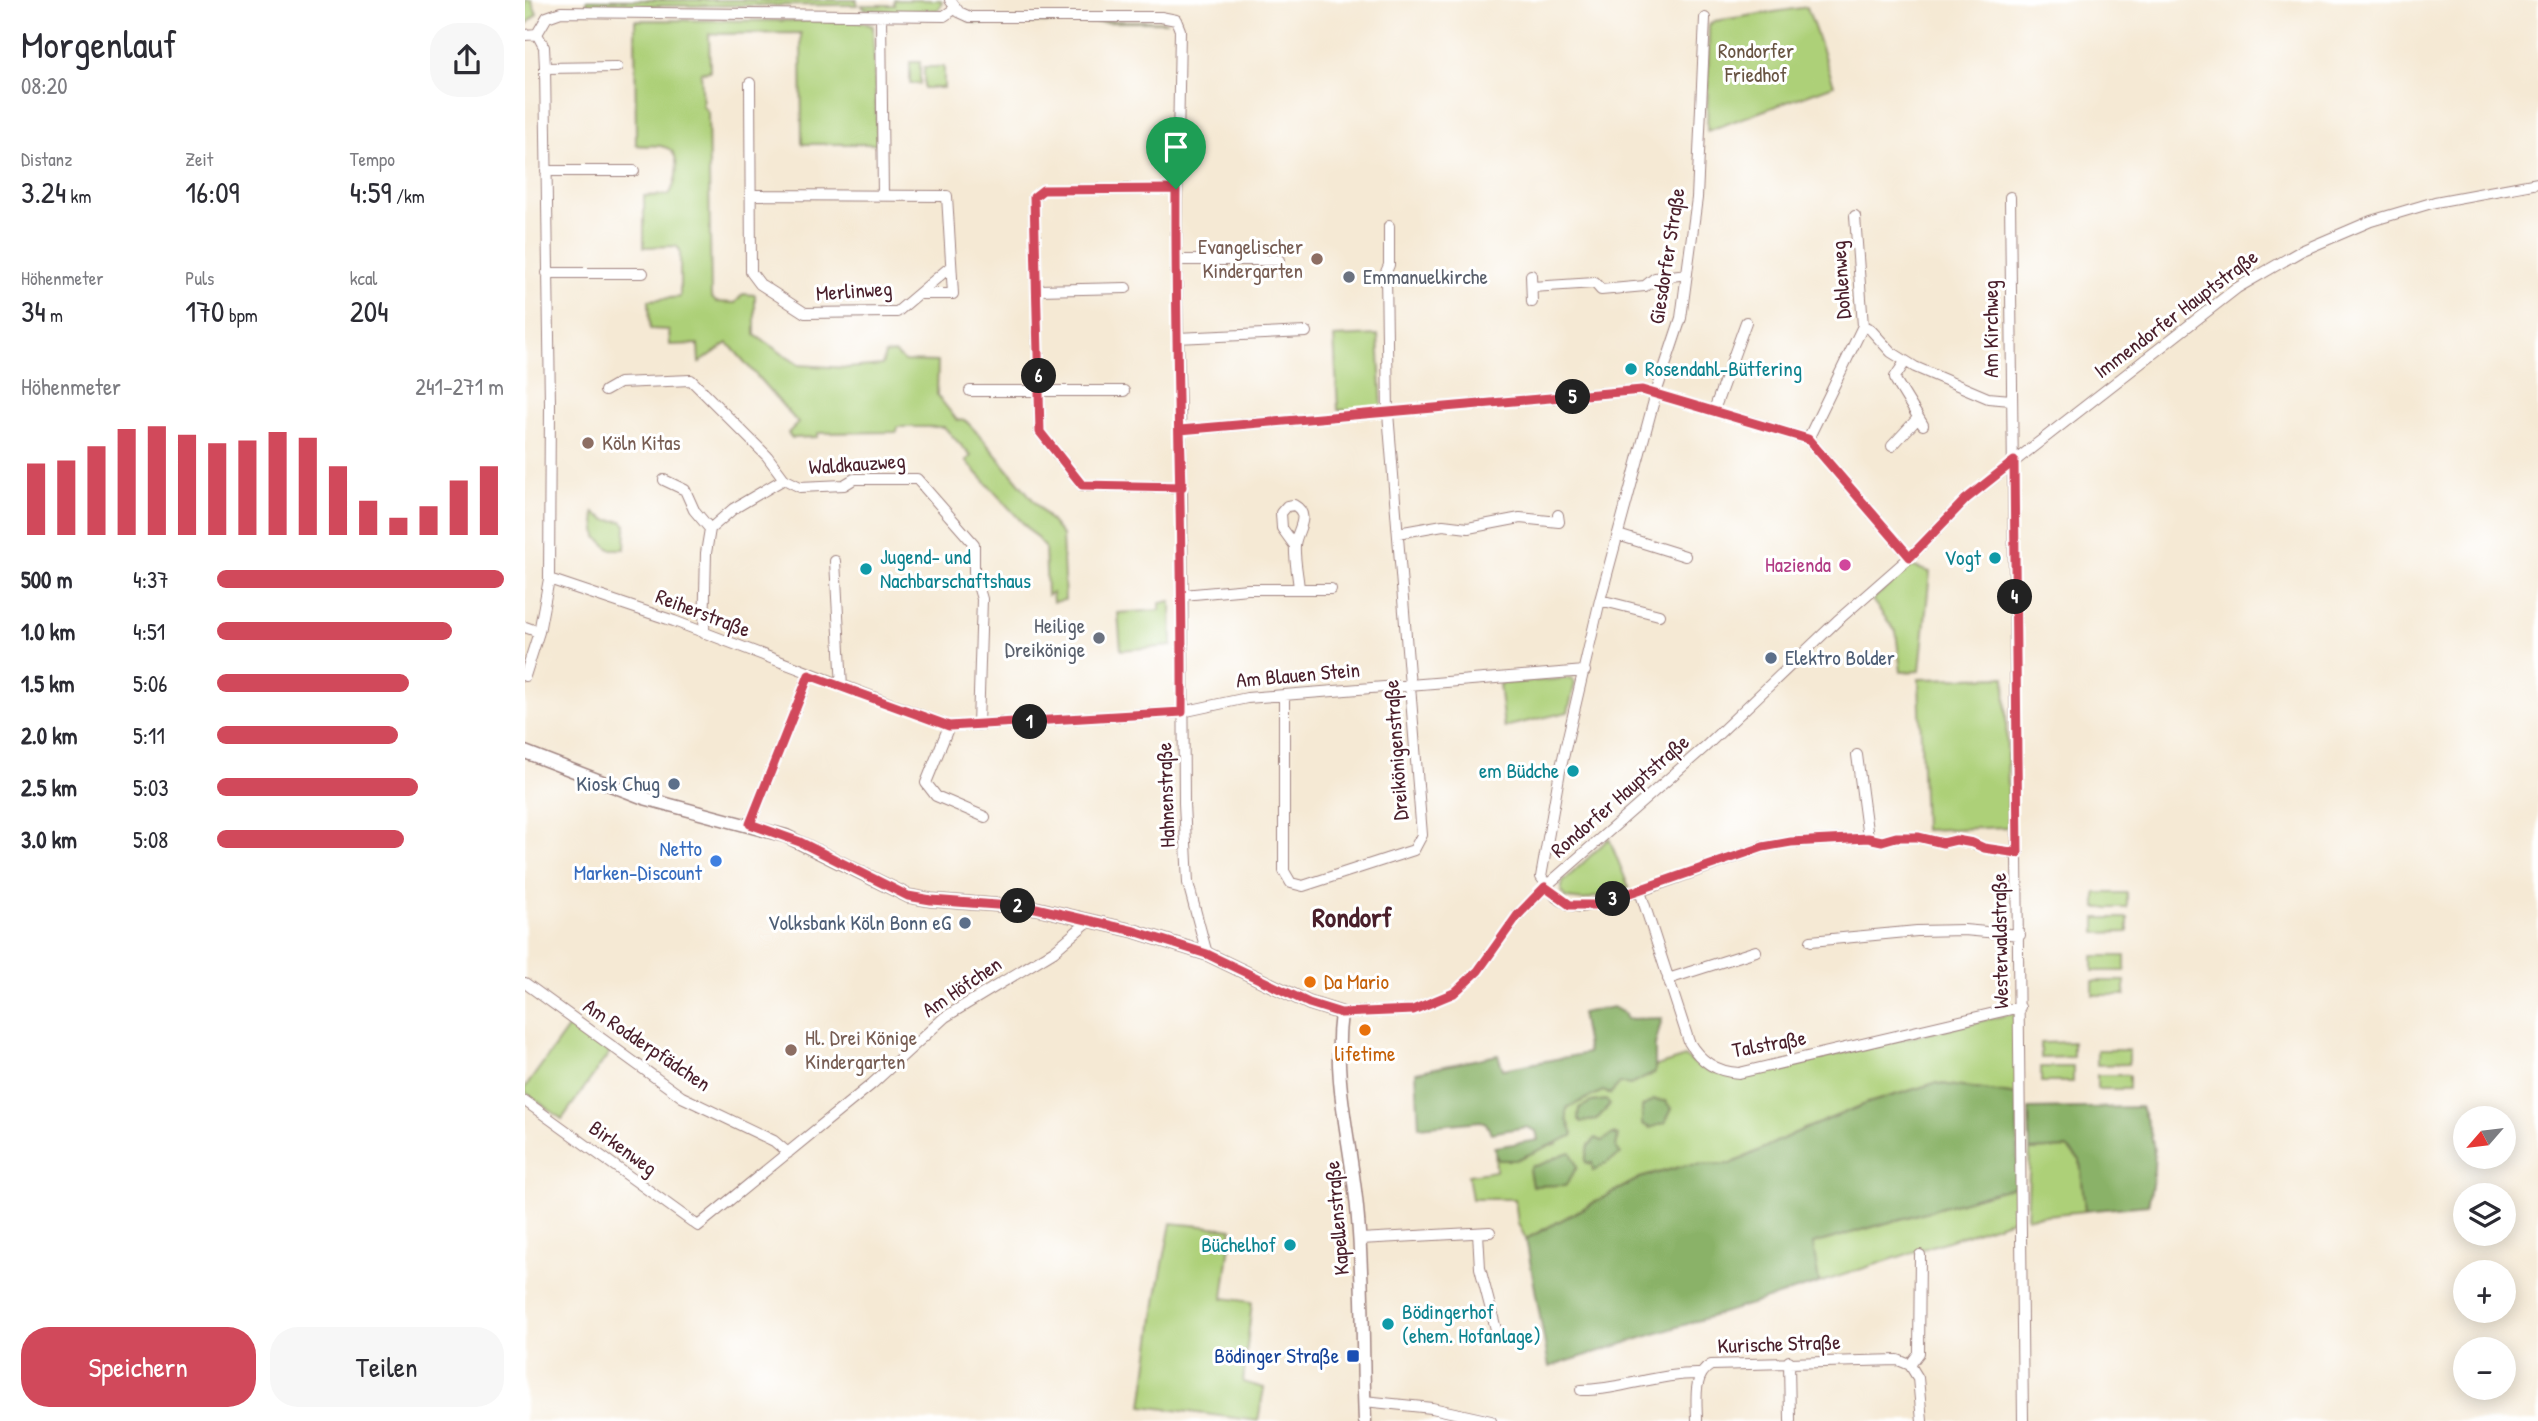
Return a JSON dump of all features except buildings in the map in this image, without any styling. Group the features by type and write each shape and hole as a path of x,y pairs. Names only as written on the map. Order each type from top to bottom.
{"main road":[{"name":"Rondorfer Hauptstraße","path":"525,752 645,798 750,824 800,842 908,896 1036,908 1090,920 1207,954 1309,1003 1341,1013"},
{"name":"Kapellenstraße","path":"1341,1013 1337,1069 1347,1125 1360,1239 1365,1421"}],"street":[{"path":"537,34 547,17 561,12 860,13 881,16 944,16 953,4"},
{"name":"Hahnenstraße","path":"953,4 970,17 1176,20 1180,30 1176,260 1182,487 1182,712 1188,883 1207,954"},
{"path":"881,16 883,196"},
{"name":"Giesdorfer Straße","path":"1545,887 1540,867 1600,600 1656,393 1681,318 1697,198 1705,18"},
{"path":"525,35 537,34"},
{"path":"525,676 539,632 549,579 545,68 544,47 537,34"},
{"path":"545,68 617,67"},
{"name":"Merlinweg","path":"750,83 751,272 761,284 805,313 897,312 950,267"},
{"path":"546,171 634,171"},
{"name":"Immendorfer Hauptstraße","path":"2014,461 2267,268 2371,221 2435,202 2538,183"},
{"path":"1176,189 1043,190 1034,197 1040,432 1082,485 1182,487"},
{"name":"Merlinweg","path":"750,195 947,196 953,294 919,294"},
{"name":"Am Kirchweg","path":"2010,197 2014,461"},
{"name":"Dohlenweg","path":"1856,216 1863,327 1870,329 1906,362 1987,398 2011,400"},
{"name":"Dreikönigenstraße","path":"1284,696 1285,871 1291,883 1303,886 1414,850 1422,835 1388,413 1386,272 1389,265 1389,226"},
{"path":"1176,260 1279,260"},
{"path":"547,273 643,273"},
{"path":"1532,287 1595,283 1601,290 1632,288 1645,286 1655,278 1687,274"},
{"path":"1531,275 1532,302"},
{"path":"1038,290 1126,288"},
{"path":"1714,410 1746,322"},
{"path":"1808,439 1863,327"},
{"path":"1178,338 1306,332"},
{"path":"1892,446 1921,421 1896,381 1906,362"},
{"name":"Waldkauzweg","path":"605,391 619,383 691,380 767,456 784,479 800,487 844,485 854,479 917,479 974,544 974,572 982,599 978,725"},
{"path":"1180,430 1388,413 1414,408 1566,399 1589,394 1642,390 1808,439 1910,557"},
{"path":"970,391 1124,391"},
{"name":"Rondorfer Hauptstraße","path":"1341,1013 1413,1010 1454,993 1478,971 1517,916 1545,887 1706,746 1837,621 1910,557 1966,499 2014,461"},
{"name":"Westerwaldstraße","path":"2014,461 2023,1421"},
{"name":"Waldkauzweg","path":"710,529 733,509 784,479"},
{"path":"664,481 685,491 694,510 710,529 706,553 704,633"},
{"path":"1398,533 1443,525 1468,528 1520,518 1559,522 1558,514"},
{"path":"1618,535 1685,556"},
{"path":"1295,545 1299,589"},
{"path":"835,561 842,687"},
{"name":"Reiherstraße","path":"549,579 704,633 949,726 1182,712"},
{"path":"2002,587 2015,591"},
{"path":"1183,595 1248,589 1331,589"},
{"path":"1600,600 1659,615"},
{"path":"525,627 539,632"},
{"name":"Am Blauen Stein","path":"1182,712 1234,700 1585,671"},
{"path":"750,824 809,675"},
{"path":"949,726 926,783 936,796 985,817"},
{"path":"1857,755 1868,838"},
{"path":"1545,887 1570,905 1582,907 1640,891 1763,847 1815,839 1868,838 1882,841 1896,837 1918,837 1943,843 1956,840 2018,853"},
{"name":"Talstraße","path":"1640,891 1695,1052 1712,1065 1731,1072 2020,1006"},
{"name":"Am Höfchen","path":"698,1226 872,1084 946,1017 1054,951 1090,920"},
{"path":"1811,941 1852,935 1952,930 2020,935"},
{"path":"1668,979 1756,951"},
{"name":"Am Rodderpfädchen","path":"525,982 683,1097 774,1141 788,1153"},
{"name":"Birkenweg","path":"525,1101 698,1226"},
{"path":"1360,1239 1490,1232"},
{"path":"1478,1233 1480,1268 1497,1337"},
{"path":"1920,1255 1919,1353 1910,1365 1918,1378 1922,1421"},
{"name":"Kurische Straße","path":"1697,1421 1697,1388 1700,1374 1711,1365 1898,1360 1910,1365"},
{"path":"1790,1361 1790,1421"},
{"path":"1581,1390 1606,1390 1675,1373 1700,1374"},
{"path":"1364,1401 1432,1408 1491,1421"}],"green space":[{"path":"525,0 531,0 537,14 525,26"},
{"path":"587,0 857,0 857,5 587,6"},
{"path":"894,0 941,0 942,4 938,10 903,12 865,9 861,5 894,5"},
{"name":"Rondorfer Friedhof","path":"1807,7 1834,85 1707,131 1709,25 1714,21"},
{"path":"635,20 859,21 873,26 877,144 802,144 801,33 709,34 710,71 701,72 703,106 708,112 711,297 716,302 735,303 743,294 755,295 755,335 799,365 847,368 882,365 885,354 895,353 904,361 938,362 937,395 957,420 966,421 982,438 1062,535 1065,600 1053,602 1052,593 1047,595 1045,547 966,461 971,456 944,427 898,427 897,432 818,433 817,437 792,438 788,433 798,423 728,343 699,363 698,344 670,345 669,330 650,329 649,300 680,297 680,250 676,246 644,247 644,196 669,195 677,168 670,150 661,146 636,145"},
{"path":"967,20 1148,21 1167,22 976,23"},
{"path":"910,62 920,62 920,84 910,84"},
{"path":"924,67 944,67 944,88 924,88"},
{"path":"1378,335 1382,408 1338,410 1334,337"},
{"path":"594,513 607,520 622,521 626,525 625,549 610,549 597,537"},
{"path":"1911,566 1930,572 1920,671 1901,672 1896,632 1872,600"},
{"path":"1171,601 1172,646 1121,650 1118,613 1160,610 1160,603"},
{"path":"2005,677 2009,827 1924,830 1919,679"},
{"path":"1572,678 1575,683 1568,712 1504,727 1499,684"},
{"path":"1609,838 1629,888 1584,900 1566,898 1561,891 1563,882"},
{"path":"2096,893 2127,893 2127,908 2096,908"},
{"path":"2096,918 2128,918 2128,932 2096,933"},
{"path":"2093,956 2125,956 2125,971 2093,971"},
{"path":"2093,981 2125,981 2125,995 2093,995"},
{"path":"1613,1007 1625,1014 1626,1019 1662,1018 1655,1045 1655,1073 1630,1085 1620,1083 1610,1094 1603,1091 1567,1108 1572,1136 1516,1160 1498,1160 1494,1147 1538,1140 1536,1131 1526,1127 1491,1133 1486,1123 1481,1121 1419,1127 1416,1072 1498,1055 1503,1069 1588,1053 1581,1013"},
{"path":"2015,1013 2018,1095 1935,1083 1868,1103 1795,1133 1731,1164 1687,1165 1640,1178 1526,1239 1518,1224 1515,1199 1472,1199 1468,1175 1496,1171 1495,1151 1557,1144 1551,1099 1685,1057 1705,1070 1738,1077"},
{"path":"571,1024 610,1052 562,1119 525,1092 525,1088"},
{"path":"2073,1042 2073,1057 2041,1058 2041,1043"},
{"path":"2097,1050 2129,1050 2129,1064 2097,1065"},
{"path":"2041,1067 2073,1067 2073,1082 2041,1082"},
{"path":"2097,1075 2129,1075 2129,1089 2097,1089"},
{"path":"1935,1083 2018,1095 2017,1186 1813,1244 1819,1283 1549,1367 1526,1239 1640,1178 1687,1165 1731,1164 1795,1133 1868,1103"},
{"path":"1606,1100 1610,1105 1596,1120 1581,1122 1578,1118 1579,1108 1591,1102"},
{"path":"1653,1100 1665,1101 1672,1109 1665,1123 1650,1128 1642,1124 1642,1107"},
{"path":"2141,1107 2151,1132 2154,1155 2148,1205 2085,1211 2080,1160 2067,1148 2030,1150 2029,1109"},
{"path":"1613,1134 1618,1136 1616,1148 1621,1154 1593,1171 1592,1162 1588,1164 1585,1161 1588,1146 1596,1138 1602,1141"},
{"path":"2067,1148 2080,1160 2085,1211 2027,1217 2030,1150"},
{"path":"1571,1152 1577,1167 1566,1185 1532,1186 1529,1170 1532,1166"},
{"path":"2017,1186 2015,1219 1819,1283 1812,1244"},
{"path":"1171,1223 1232,1229 1223,1298 1252,1302 1243,1382 1264,1388 1258,1421 1142,1406 1157,1295"}],"place":[{"name":"Evangelischer Kindergarten","path":"1317,259"},
{"name":"Emmanuelkirche","path":"1349,277"},
{"name":"Rosendahl-Bütfering","path":"1631,369"},
{"name":"Köln Kitas","path":"588,443"},
{"name":"Vogt","path":"1995,558"},
{"name":"Hazienda","path":"1845,565"},
{"name":"Jugend- und Nachbarschaftshaus","path":"866,569"},
{"name":"Heilige Dreikönige","path":"1099,638"},
{"name":"Elektro Bolder","path":"1771,658"},
{"name":"em Büdche","path":"1573,771"},
{"name":"Kiosk Chug","path":"674,784"},
{"name":"Netto Marken-Discount","path":"716,861"},
{"name":"Volksbank Köln Bonn eG","path":"965,923"},
{"name":"Da Mario","path":"1310,982"},
{"name":"lifetime","path":"1365,1030"},
{"name":"Hl. Drei Könige Kindergarten","path":"791,1050"},
{"name":"Büchelhof","path":"1290,1245"},
{"name":"Bödingerhof (ehem. Hofanlage)","path":"1388,1324"},
{"name":"Bödinger Straße","path":"1353,1356"}],"district":[{"name":"Rondorf","path":"1352,917"}],"route":[{"path":"1176,189 1043,190 1034,197 1040,432 1082,485 1182,487 1180,430 1317,420 1451,405 1471,407 1512,404 1642,390 1808,439 1910,557 1966,499 2014,461 2018,853 1956,840 1943,843 1918,837 1896,837 1882,841 1868,838 1815,839 1763,847 1595,905 1570,905 1545,887 1517,916 1478,971 1454,993 1413,1010 1368,1014 1324,1009 1207,954 1134,931 1036,908 908,896 879,884 800,842 750,824 809,675 949,726 1182,712 1182,487 1180,430 1176,260 1176,189"}]}
